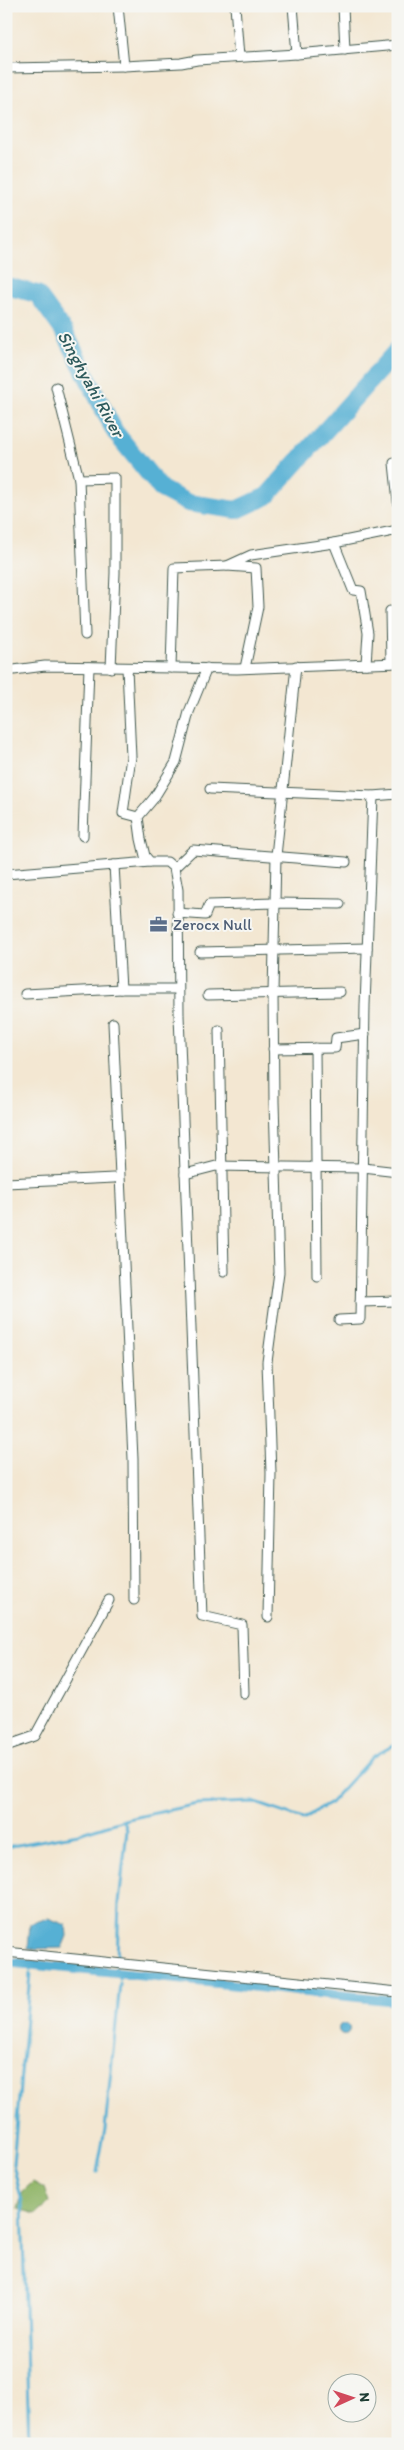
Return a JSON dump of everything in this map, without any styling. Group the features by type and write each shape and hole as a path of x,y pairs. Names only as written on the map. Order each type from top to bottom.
{"street":[{"path":"118,6 124,66"},
{"path":"235,6 239,57"},
{"path":"293,6 297,54"},
{"path":"343,6 345,50"},
{"path":"6,68 180,63 196,60 297,54 398,44"},
{"path":"56,387 79,479 85,635"},
{"path":"398,463 394,463 398,502"},
{"path":"79,479 115,478 116,573 110,668"},
{"path":"228,566 251,555 334,543 398,530"},
{"path":"334,543 353,590 360,591 368,633 366,664"},
{"path":"171,668 174,568 228,566 256,568 258,607 245,668"},
{"path":"6,671 45,666 245,668 394,663 390,611"},
{"path":"268,1617 271,1472 267,1362 279,1272 274,1168 273,1049 276,856 282,791 287,766 296,666"},
{"path":"83,836 89,667"},
{"path":"127,668 131,757 123,813 138,817"},
{"path":"150,862 145,856 138,817 154,798 176,762 189,712 207,668"},
{"path":"210,789 373,796 398,794"},
{"path":"339,1320 360,1318 367,948 373,796"},
{"path":"174,868 193,850 346,862"},
{"path":"6,874 150,862 167,862 174,868 178,890 178,988 202,1616 242,1624 244,1694"},
{"path":"114,865 121,989"},
{"path":"177,913 205,915 208,905 340,904"},
{"path":"200,952 367,948"},
{"path":"26,994 178,988"},
{"path":"208,995 340,992"},
{"path":"113,1023 133,1459 134,1600"},
{"path":"219,1030 224,1272"},
{"path":"273,1049 335,1048 336,1038 365,1034"},
{"path":"316,1048 315,1167 317,1276"},
{"path":"185,1174 222,1166 363,1168 398,1172"},
{"path":"6,1183 114,1178"},
{"path":"360,1302 398,1301"},
{"path":"6,1746 35,1736 68,1671 109,1600"},
{"path":"6,1952 398,1992"}],"green space":[{"path":"33,2182 44,2188 49,2203 36,2214 18,2209 23,2191"}],"water":[{"path":"48,1918 66,1925 67,1936 62,1948 28,1949 30,1924"},
{"path":"344,2023 350,2029 344,2035 338,2029"}],"waterway":[{"name":"Singhyahi River","path":"6,286 37,294 65,333 115,432 161,489 188,503 237,510 267,496 398,349"},
{"path":"6,1847 78,1834 128,1819 197,1804 253,1802 303,1819 329,1804 372,1757 398,1743"},
{"path":"117,1960 119,1903 127,1830 124,1820"},
{"path":"6,1962 398,2001"},
{"path":"30,1970 31,1964"},
{"path":"115,1973 116,1968"},
{"path":"29,2444 22,2202 13,2164 30,1974"},
{"path":"120,1979 121,1974"},
{"path":"97,2172 105,2129 120,1984"}],"place":[{"name":"Zerocx Null","path":"159,924"}]}
